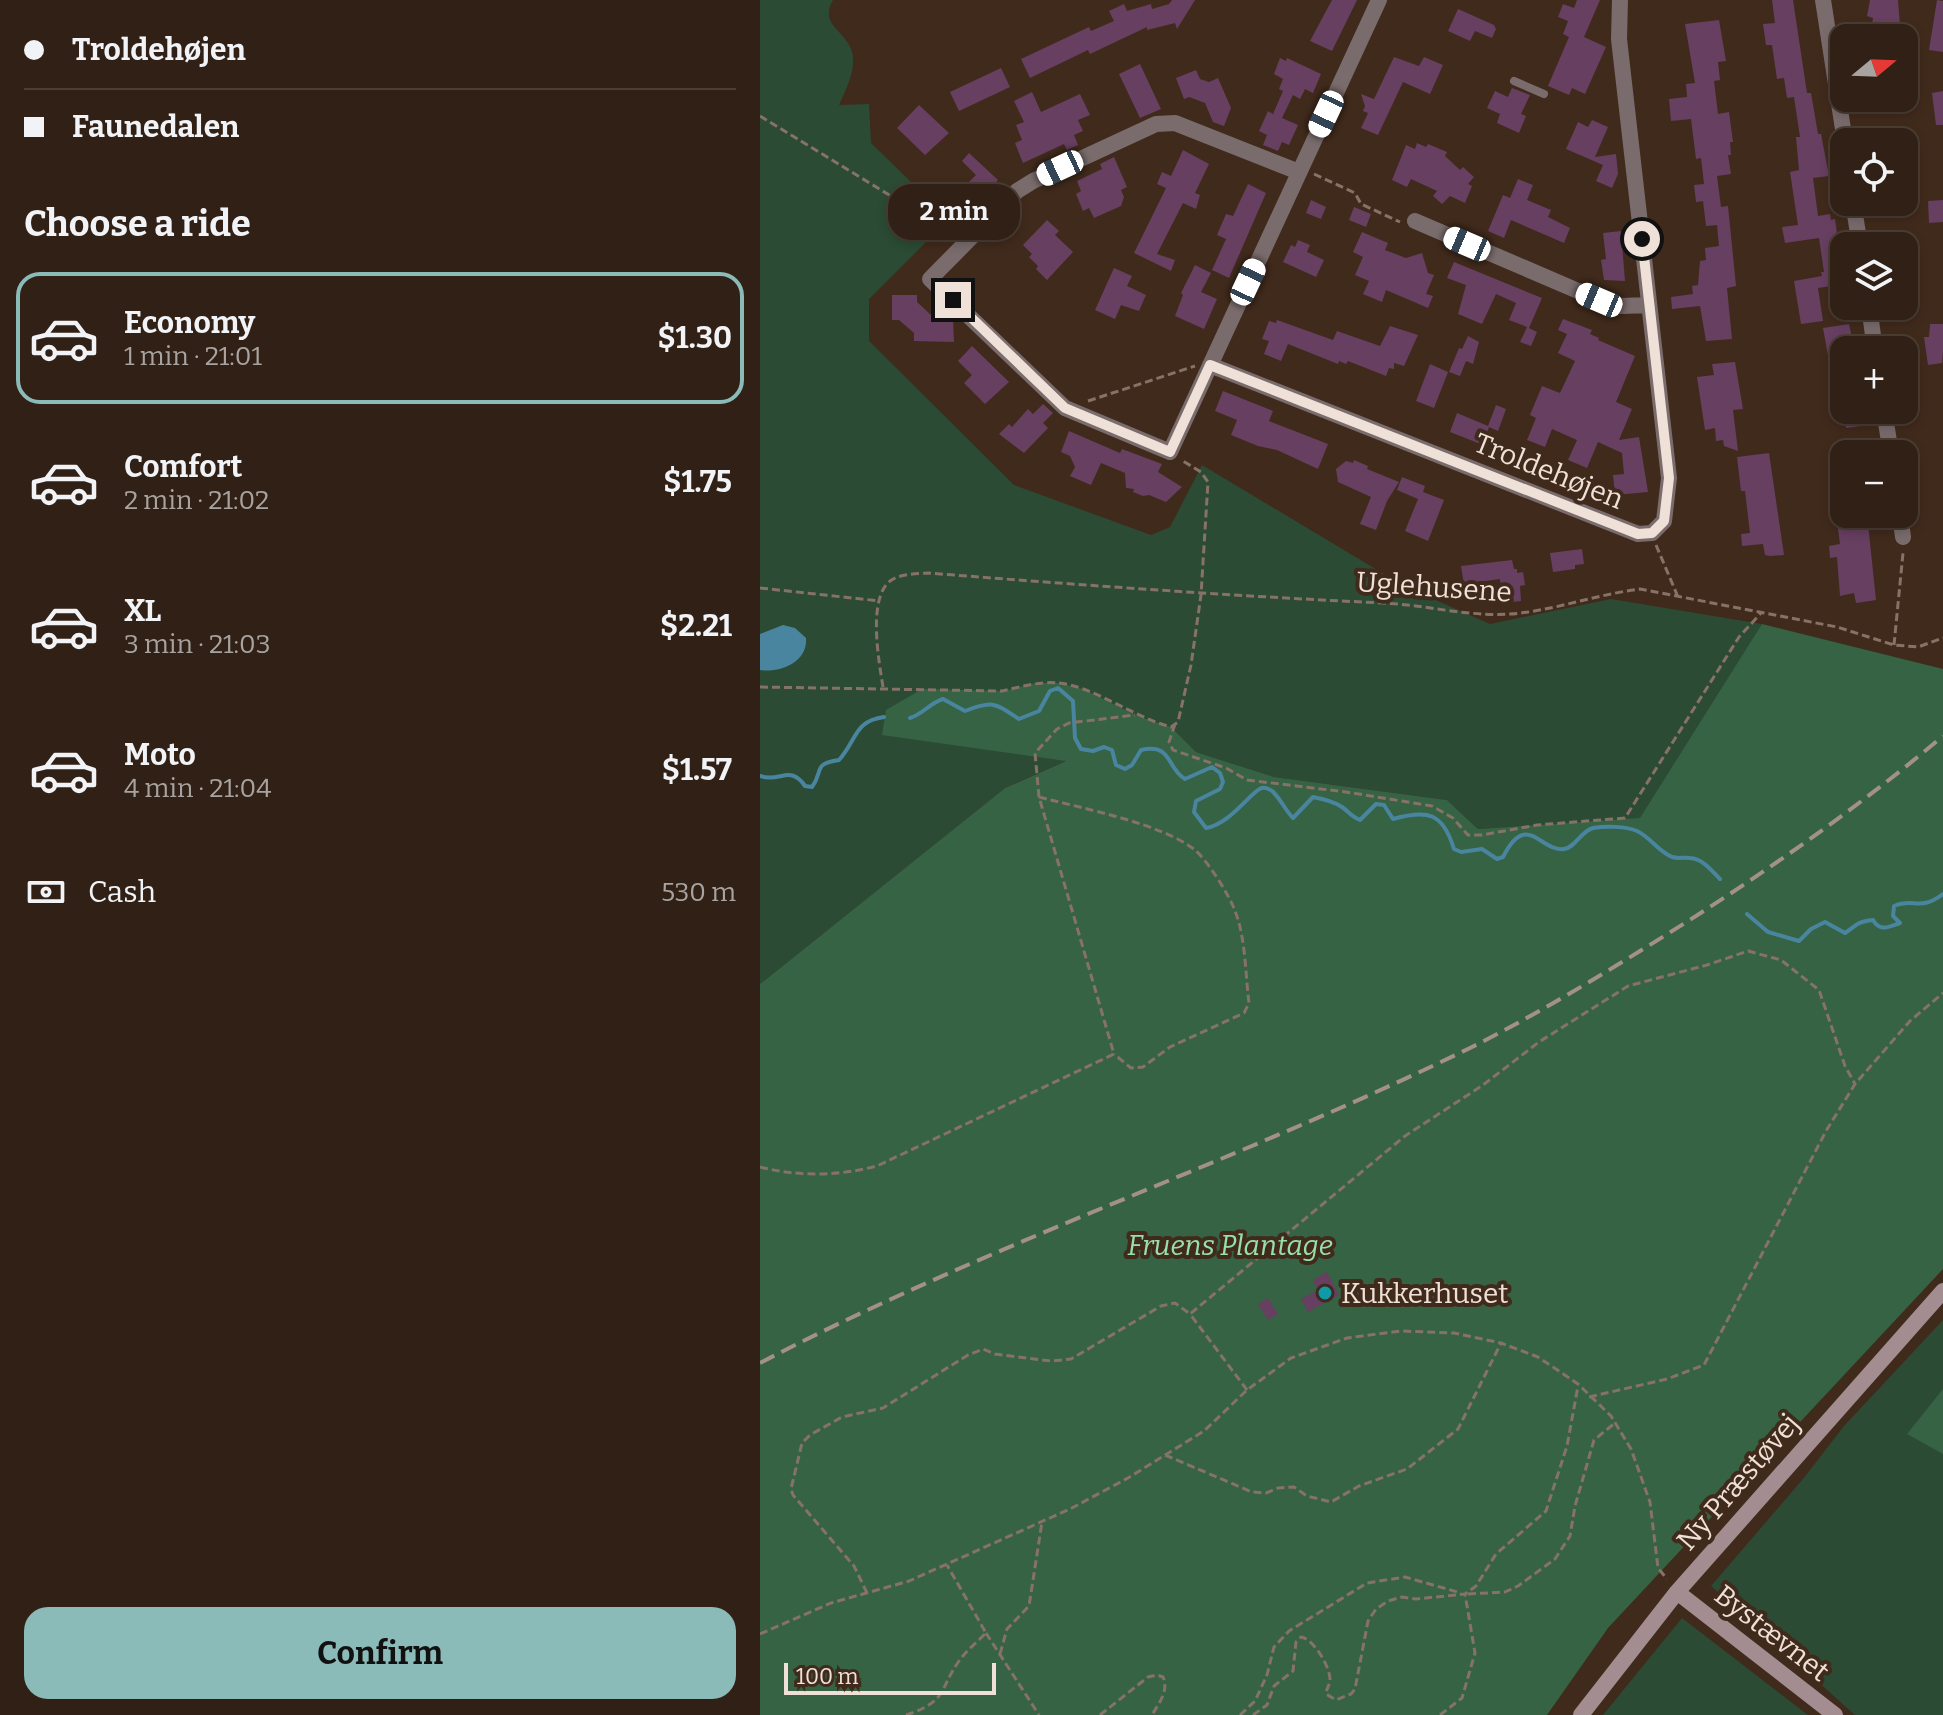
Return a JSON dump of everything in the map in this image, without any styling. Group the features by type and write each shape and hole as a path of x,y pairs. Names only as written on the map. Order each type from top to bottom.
{"street":[{"path":"1299,172 1175,123 1156,124 1017,191 930,279 1065,408 1170,452 1379,0"},
{"name":"Troldehøjen","path":"1210,365 1638,534 1652,533 1664,521 1669,478 1619,39 1620,0"},
{"path":"1823,0 1843,128"},
{"path":"1415,221 1599,300 1621,306 1649,305"},
{"path":"1902,528 1903,537"},
{"name":"Ny Præstøvej","path":"1581,1715 1677,1592 1943,1291"},
{"name":"Bystævnet","path":"1677,1592 1835,1715"}],"lane":[{"path":"1514,81 1544,94"}],"path":[{"path":"760,116 967,242"},
{"path":"1299,172 1314,174 1355,193 1361,204 1406,225 1415,221"},
{"path":"1065,408 1202,364 1210,365"},
{"path":"1170,452 1201,472 1208,482 1201,595 1191,665 1178,722 1169,742 1173,750 1226,768 1247,780 1432,806 1453,818 1468,835 1537,825 1625,818 1739,637 1761,613"},
{"path":"1652,533 1678,597"},
{"path":"1894,645 1903,537"},
{"name":"Uglehusene","path":"880,601 886,584 902,575 928,573 1201,595 1410,604 1473,614 1521,613 1640,589 1837,627 1894,645 1918,647 1943,638"},
{"path":"760,588 880,601 877,642 883,687"},
{"path":"760,687 1002,691 1036,683 1059,683 1083,689 1135,715 1171,727 1175,724"},
{"path":"1039,797 1120,818 1185,842 1199,853 1233,906 1241,935 1249,1003 1244,1013 1170,1047 1143,1067 1131,1068 1114,1054 1039,797 1035,753 1057,729 1069,723 1135,715"},
{"path":"1190,1314 1405,1136 1483,1085 1539,1042 1628,986 1748,951 1781,960 1819,990 1845,1066 1855,1084"},
{"path":"1589,1397 1667,1379 1704,1365 1826,1131 1855,1084 1910,1021 1943,993"},
{"path":"760,1167 816,1175 851,1173 877,1166 1114,1054"},
{"path":"867,1593 854,1566 791,1489 802,1443 842,1417 883,1408 968,1355 983,1349 995,1354 1051,1361 1071,1359 1161,1306 1175,1303 1190,1314 1247,1390"},
{"path":"760,1634 831,1603 909,1581 947,1565 1042,1522 1128,1478 1204,1431 1247,1390 1291,1358 1347,1338 1401,1331 1454,1333 1501,1343 1538,1357 1578,1384 1615,1423 1631,1449 1650,1502 1658,1568 1677,1592"},
{"path":"1165,1455 1252,1492 1266,1493 1294,1487 1307,1496 1331,1502 1359,1486 1407,1469 1458,1429 1501,1343"},
{"path":"1465,1594 1476,1586 1496,1554 1546,1511 1567,1446 1578,1384"},
{"path":"1253,1715 1267,1705 1274,1686 1293,1671 1296,1642 1301,1637 1307,1637 1315,1644 1330,1677 1326,1694 1336,1700 1355,1689 1368,1621 1376,1609 1402,1597 1416,1599 1505,1592 1555,1559 1570,1536 1575,1506 1594,1440 1615,1423"},
{"path":"1000,1654 1007,1629 1029,1606 1042,1522"},
{"path":"947,1565 1039,1715"},
{"path":"1240,1715 1255,1701 1267,1675 1274,1647 1289,1631 1367,1583 1405,1577 1465,1594"},
{"path":"1440,1715 1462,1698 1475,1653 1465,1594"},
{"path":"906,1715 928,1706 940,1696 959,1661 986,1633"},
{"path":"1100,1715 1148,1677 1157,1675 1163,1677 1164,1695 1152,1715"}],"green space":[{"path":"760,0 833,0 829,8 831,21 848,42 853,56 850,78 839,105 869,104 871,143 949,219 869,299 869,341 1014,485 1151,535 1170,527 1202,465 1404,586 1490,624 1611,599 1762,624 1757,633 1796,823 1558,824 1478,829 1447,800 1274,777 1196,752 1171,727 1135,715 1068,760 1005,788 760,984"},
{"name":"Fruens Plantage","path":"1762,624 1943,669 1943,1269 1608,1628 1547,1715 760,1715 760,984 1005,788 1066,761 882,735 886,710 922,689 1004,691 1036,683 1059,683 1083,689 1135,715 1171,727 1196,752 1274,777 1447,800 1478,829 1640,818"},
{"path":"1943,1320 1943,1715 1855,1715 1711,1586 1844,1426"},
{"path":"1943,1389 1943,1454 1907,1434"},
{"path":"1682,1618 1808,1715 1603,1715"}],"water":[{"path":"783,625 795,628 806,638 802,654 784,668 760,670 760,634"}],"building":[{"path":"1172,0 1195,0 1177,29 1175,23 1147,30 1147,27 1090,54 1088,50 1030,78 1021,59 1089,27 1091,31 1114,21 1109,11 1124,4 1127,11 1151,4 1152,9 1169,4"},
{"path":"1332,0 1357,0 1332,51 1310,41"},
{"path":"1577,0 1600,0 1584,37 1606,47 1585,94 1572,88 1569,95 1548,86 1569,37 1563,34 1568,21 1558,17 1563,4 1574,8"},
{"path":"1772,0 1793,0 1807,93 1811,93 1829,176 1813,178 1818,216 1830,214 1831,220 1835,219 1837,232 1830,232 1830,286 1818,288 1823,321 1801,324 1794,281 1822,276 1821,272 1824,272 1819,238 1785,243 1782,227 1798,225 1790,172 1799,170 1796,137 1800,137 1794,97 1787,98 1784,78 1777,79 1772,45 1766,45 1763,24 1775,23"},
{"path":"1870,0 1898,0 1900,24 1872,24 1873,18 1867,16"},
{"path":"1937,0 1943,1 1943,52 1929,50"},
{"path":"1458,9 1494,25 1496,29 1492,38 1475,31 1470,41 1448,31"},
{"path":"1719,20 1726,61 1718,62 1720,80 1714,81 1718,114 1729,112 1733,142 1730,142 1731,155 1728,155 1731,174 1717,176 1721,207 1728,206 1736,286 1727,288 1732,339 1706,341 1700,306 1672,309 1671,297 1693,294 1692,286 1698,285 1700,261 1706,260 1705,248 1719,246 1717,225 1706,226 1703,201 1696,202 1694,185 1704,184 1701,158 1696,159 1691,119 1671,121 1669,99 1687,97 1686,84 1695,83 1685,24"},
{"path":"1394,57 1419,66 1424,57 1443,65 1430,94 1403,82 1378,135 1361,128 1368,113 1363,111 1365,106 1361,94 1374,99"},
{"path":"1280,58 1286,61 1287,58 1321,74 1313,93 1305,89 1300,99 1293,95 1282,118 1298,125 1289,145 1282,142 1278,151 1263,145 1267,135 1259,131 1268,111 1273,114 1283,91 1279,89 1283,79 1274,74"},
{"path":"1140,64 1161,109 1140,118 1119,74"},
{"path":"1001,68 1010,87 959,111 950,92"},
{"path":"1196,70 1200,79 1209,82 1218,78 1231,108 1224,126 1213,122 1205,103 1189,97 1184,99 1176,78"},
{"path":"1512,88 1530,95 1521,114 1526,116 1519,133 1497,123 1500,114 1487,108 1495,91 1508,97"},
{"path":"1943,91 1943,125 1936,125 1932,93"},
{"path":"1032,92 1041,112 1080,94 1090,115 1078,120 1083,131 1074,135 1078,145 1067,150 1064,144 1023,163 1015,143 1022,140 1016,125 1024,122 1014,101"},
{"path":"919,105 949,133 925,155 897,128"},
{"path":"1592,120 1608,127 1595,157 1616,154 1618,174 1612,188 1596,181 1603,165 1566,149 1578,122 1588,127"},
{"path":"1417,143 1447,152 1445,156 1460,170 1463,167 1474,177 1468,184 1472,186 1465,203 1450,196 1442,204 1433,196 1437,191 1411,179 1407,187 1392,180 1406,145 1415,149"},
{"path":"1183,150 1209,164 1195,193 1200,195 1196,209 1183,203 1157,254 1175,260 1171,271 1134,253 1166,188 1157,184 1162,172 1171,176"},
{"path":"969,153 998,180 964,216 949,202 976,175 962,161"},
{"path":"1114,157 1127,187 1121,190 1124,197 1121,206 1094,218 1089,208 1083,211 1076,194 1081,191 1077,181 1102,169 1100,164"},
{"path":"1518,179 1533,185 1527,200 1551,210 1548,217 1570,228 1564,243 1511,220 1504,238 1488,231 1503,195 1510,198"},
{"path":"1248,184 1266,193 1229,278 1212,270 1226,239 1217,235 1226,214 1233,216"},
{"path":"1311,200 1326,207 1321,219 1306,213"},
{"path":"1943,200 1943,222 1929,223 1928,201"},
{"path":"1354,207 1371,214 1366,227 1349,220"},
{"path":"1047,220 1059,231 1055,235 1073,252 1047,280 1036,269 1038,266 1029,257 1032,254 1023,245"},
{"path":"1621,231 1625,281 1604,280 1601,260 1606,259 1603,233"},
{"path":"1362,232 1388,243 1385,250 1406,258 1422,253 1428,273 1434,275 1426,294 1433,296 1428,308 1386,290 1382,302 1363,294 1369,281 1355,275 1363,257 1353,252"},
{"path":"1298,240 1310,245 1307,252 1324,260 1316,277 1283,262 1291,245 1295,247"},
{"path":"1454,262 1542,298 1529,328 1537,332 1531,346 1520,342 1527,327 1509,320 1516,303 1496,294 1482,324 1458,314 1466,285 1447,278"},
{"path":"1195,265 1211,273 1201,292 1217,299 1204,329 1175,316 1183,295 1181,293"},
{"path":"1114,268 1132,276 1127,286 1146,295 1139,311 1121,305 1115,319 1095,310"},
{"path":"892,295 917,295 917,302 931,315 938,315 938,319 953,318 954,342 914,341 914,333 899,320 892,320"},
{"path":"1563,319 1592,330 1590,334 1598,340 1635,356 1616,402 1632,409 1619,440 1639,437 1648,492 1615,495 1613,475 1624,474 1622,453 1598,442 1587,468 1568,460 1577,440 1552,429 1545,447 1527,440 1536,418 1530,415 1542,386 1560,393 1575,361 1558,353 1567,334 1558,330"},
{"path":"1277,320 1333,340 1337,331 1380,346 1390,326 1418,335 1404,366 1394,363 1394,369 1389,368 1386,376 1348,361 1346,364 1339,361 1338,364 1288,344 1281,361 1264,354 1269,341 1262,339 1269,321 1276,323"},
{"path":"1849,324 1852,336 1830,336 1830,366 1823,328"},
{"path":"1930,324 1943,324 1943,352 1942,363 1928,365 1924,337 1929,337"},
{"path":"1468,336 1479,342 1473,364 1466,361 1460,376 1449,372"},
{"path":"972,346 1009,382 985,404 964,383 972,375 958,361"},
{"path":"1735,362 1743,409 1733,410 1738,451 1724,446 1723,440 1716,441 1715,428 1705,430 1697,377 1714,375 1712,364"},
{"path":"1430,364 1448,372 1434,408 1416,401"},
{"path":"1223,391 1273,411 1269,421 1328,444 1318,469 1277,450 1231,435 1237,420 1215,411"},
{"path":"1043,404 1053,413 1043,423 1048,428 1024,453 999,434 1009,424 1012,427 1028,409 1033,414"},
{"path":"1496,405 1506,409 1498,431 1489,427 1483,445 1450,432 1457,413 1488,426"},
{"path":"1845,424 1867,425 1846,428"},
{"path":"1069,431 1120,453 1122,449 1162,464 1158,472 1182,487 1166,502 1126,488 1125,473 1101,463 1091,485 1070,476 1075,467 1070,456 1061,452"},
{"path":"1769,453 1784,555 1765,555 1763,544 1742,546 1741,534 1750,533 1737,457"},
{"path":"1354,460 1399,482 1387,501 1376,530 1360,524 1371,497 1338,482 1336,469 1346,461 1353,463"},
{"path":"1402,477 1425,486 1423,492 1444,500 1428,541 1405,531 1418,499 1397,490"},
{"path":"1838,528 1868,528 1876,600 1856,603 1854,593 1840,596 1837,557 1830,558 1829,546 1840,544"},
{"path":"1582,549 1584,564 1575,565 1575,569 1553,572 1550,553"},
{"path":"1512,560 1517,573 1523,572 1525,585 1520,586 1521,601 1503,603 1500,579 1464,584 1461,566"},
{"name":"Kukkerhuset","path":"1327,1272 1339,1295 1308,1312 1301,1299 1318,1290 1313,1280"},
{"path":"1268,1298 1278,1314 1268,1320 1258,1304"}],"waterway":[{"path":"910,718 943,699 965,711 982,705 994,705 1019,719 1039,711 1050,691 1058,688 1073,701 1075,738 1081,749 1093,751 1104,747 1112,750 1116,765 1125,769 1132,765 1141,750 1159,750 1185,779 1212,767 1220,773 1223,782 1220,789 1196,801 1194,812 1206,828 1224,820 1258,790 1265,788 1273,792 1293,818 1313,797 1335,803 1360,820 1376,804 1384,805 1393,819 1416,814 1432,817 1445,828 1454,849 1461,852 1482,849 1497,859 1503,857 1519,836 1534,836 1548,845 1564,849 1593,828 1627,828 1642,834 1672,857 1699,860 1720,879"},
{"path":"760,776 794,776 805,786 812,787 822,766 839,760 861,727 884,717"},
{"path":"1747,914 1768,932 1799,941 1811,929 1825,922 1845,933 1857,924 1873,920 1881,927 1892,926 1900,923 1893,916 1894,906 1928,902 1943,894"}],"railway":[{"path":"760,1363 935,1279 1293,1128 1492,1037 1619,964 1757,876 1833,822 1943,736"}],"place":[{"name":"Kukkerhuset","path":"1325,1293"}],"route":[{"path":"953,300 1065,408 1170,452 1210,365 1638,534 1652,533 1664,521 1669,478 1642,239"}]}
